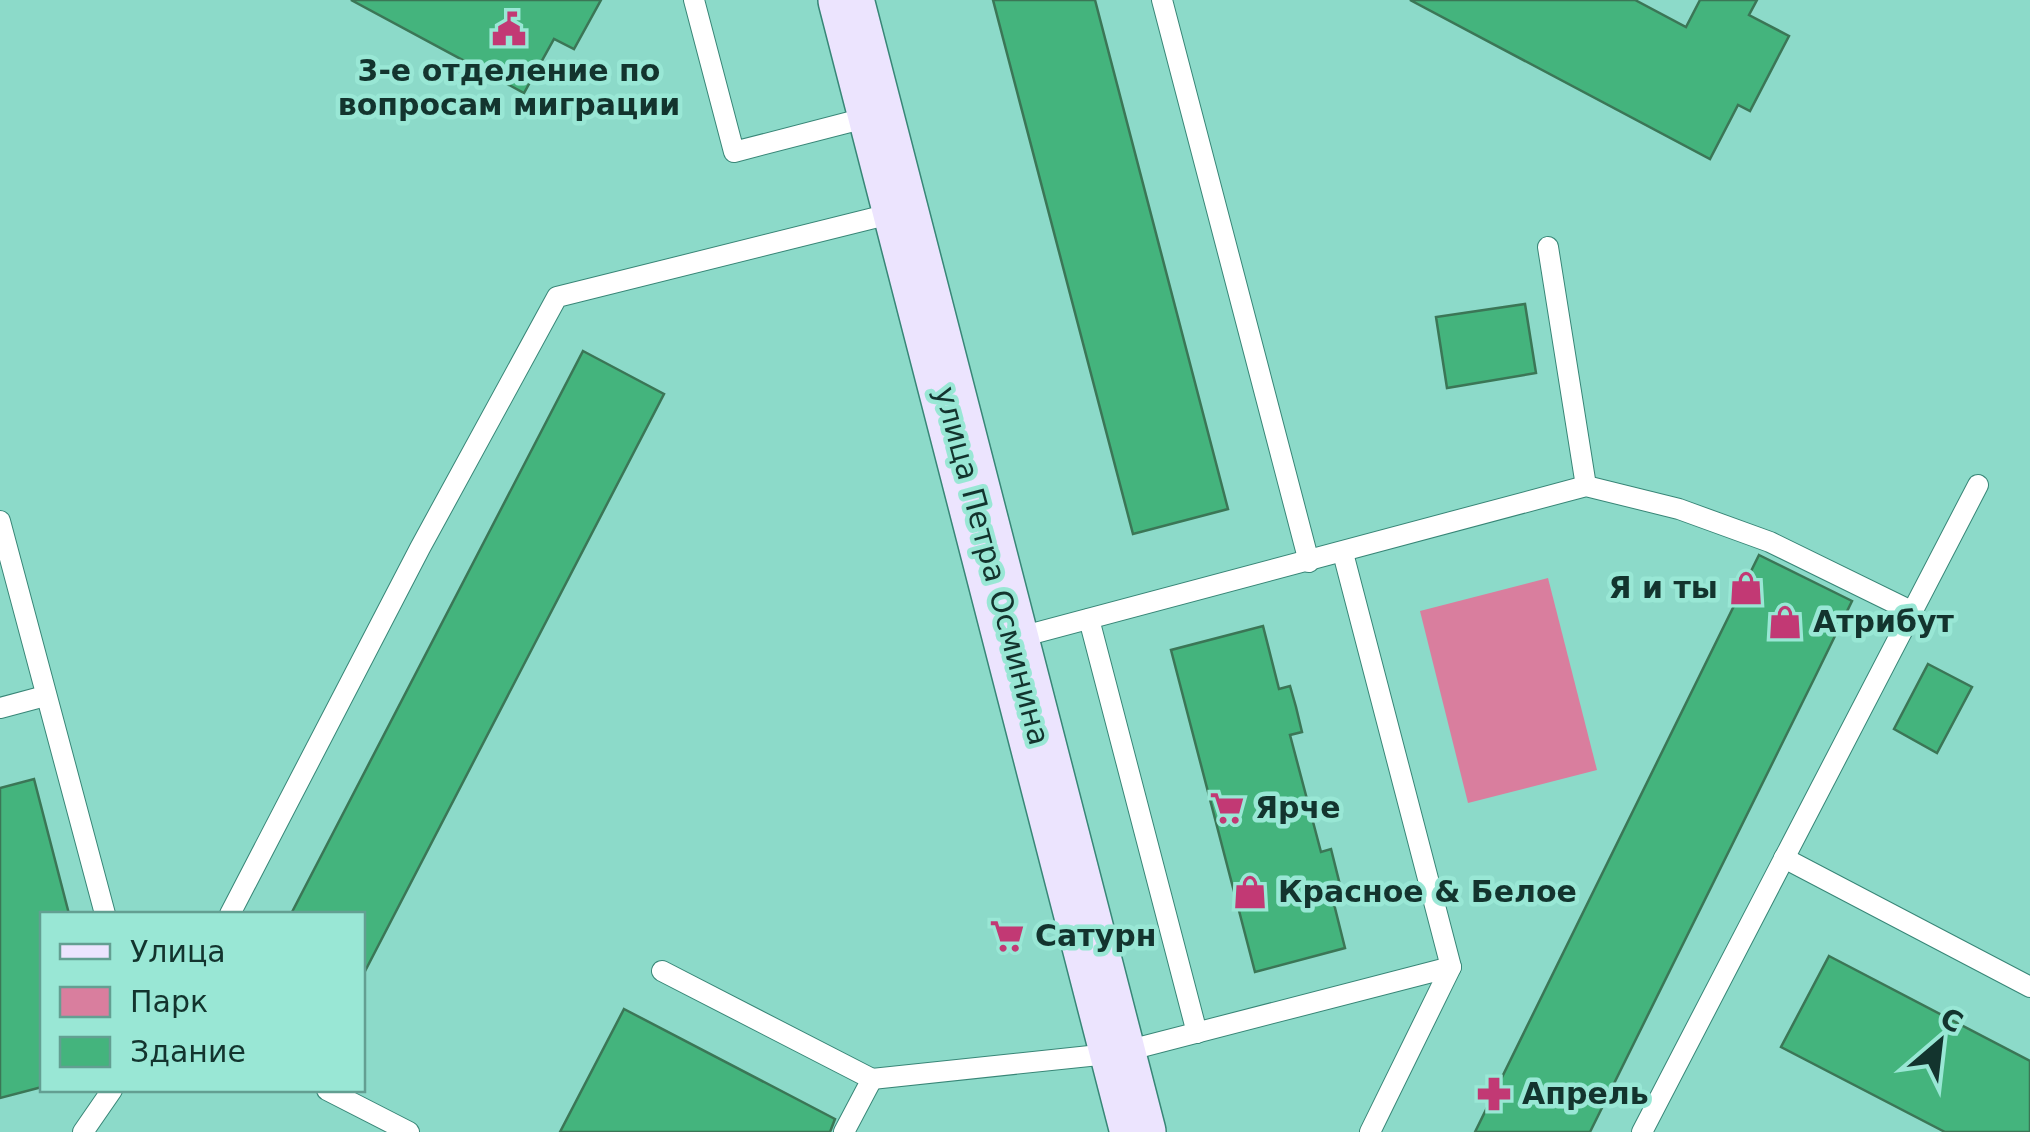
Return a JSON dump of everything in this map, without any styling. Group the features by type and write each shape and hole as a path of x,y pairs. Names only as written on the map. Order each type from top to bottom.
{"main road":[{"name":"улица Петра Осминина","path":"846,0 1138,1132"}],"lane":[{"path":"694,0 734,152 875,115"},
{"path":"1162,0 1310,562"},
{"path":"231,912 420,548 558,297 900,212"},
{"path":"1548,247 1586,486"},
{"path":"1642,1132 1978,485"},
{"path":"1012,639 1586,486 1679,509 1770,542 1913,612"},
{"path":"0,521 104,912"},
{"path":"1343,553 1451,967 1370,1132"},
{"path":"1089,618 1197,1033"},
{"path":"0,708 45,696"},
{"path":"1784,858 2030,986"},
{"path":"662,972 872,1079 1118,1053 1451,967"},
{"path":"844,1132 872,1079"},
{"path":"83,1132 111,1092"},
{"path":"331,1092 409,1132"}],"green space":[{"path":"1548,578 1597,770 1468,803 1420,611"}],"building":[{"path":"351,0 601,0 574,49 554,39 524,93"},
{"path":"993,0 1095,0 1228,509 1133,534"},
{"path":"1410,0 1635,0 1686,27 1700,0 1757,0 1749,15 1789,36 1750,111 1738,105 1710,159"},
{"path":"1525,304 1536,373 1447,388 1436,317"},
{"path":"583,351 664,394 365,971 365,912 292,912"},
{"path":"1759,555 1852,601 1814,679 1590,1132 1475,1132"},
{"path":"1263,626 1279,689 1290,686 1296,707 1302,732 1290,735 1321,852 1331,849 1341,889 1331,892 1345,948 1255,972 1171,650"},
{"path":"1928,664 1972,687 1937,753 1894,729"},
{"path":"34,779 68,912 40,912 40,1088 0,1098 0,788"},
{"path":"1829,956 2030,1061 2030,1132 1945,1132 1781,1047"},
{"path":"624,1009 835,1119 830,1132 560,1132"}],"place":[{"name":"3-е отделение по вопросам миграции","path":"509,29"},
{"name":"Я и ты","path":"1746,588"},
{"name":"Атрибут","path":"1785,622"},
{"name":"Ярче","path":"1227,808"},
{"name":"Красное & Белое","path":"1250,892"},
{"name":"Сатурн","path":"1007,936"},
{"name":"Апрель","path":"1494,1094"}]}
